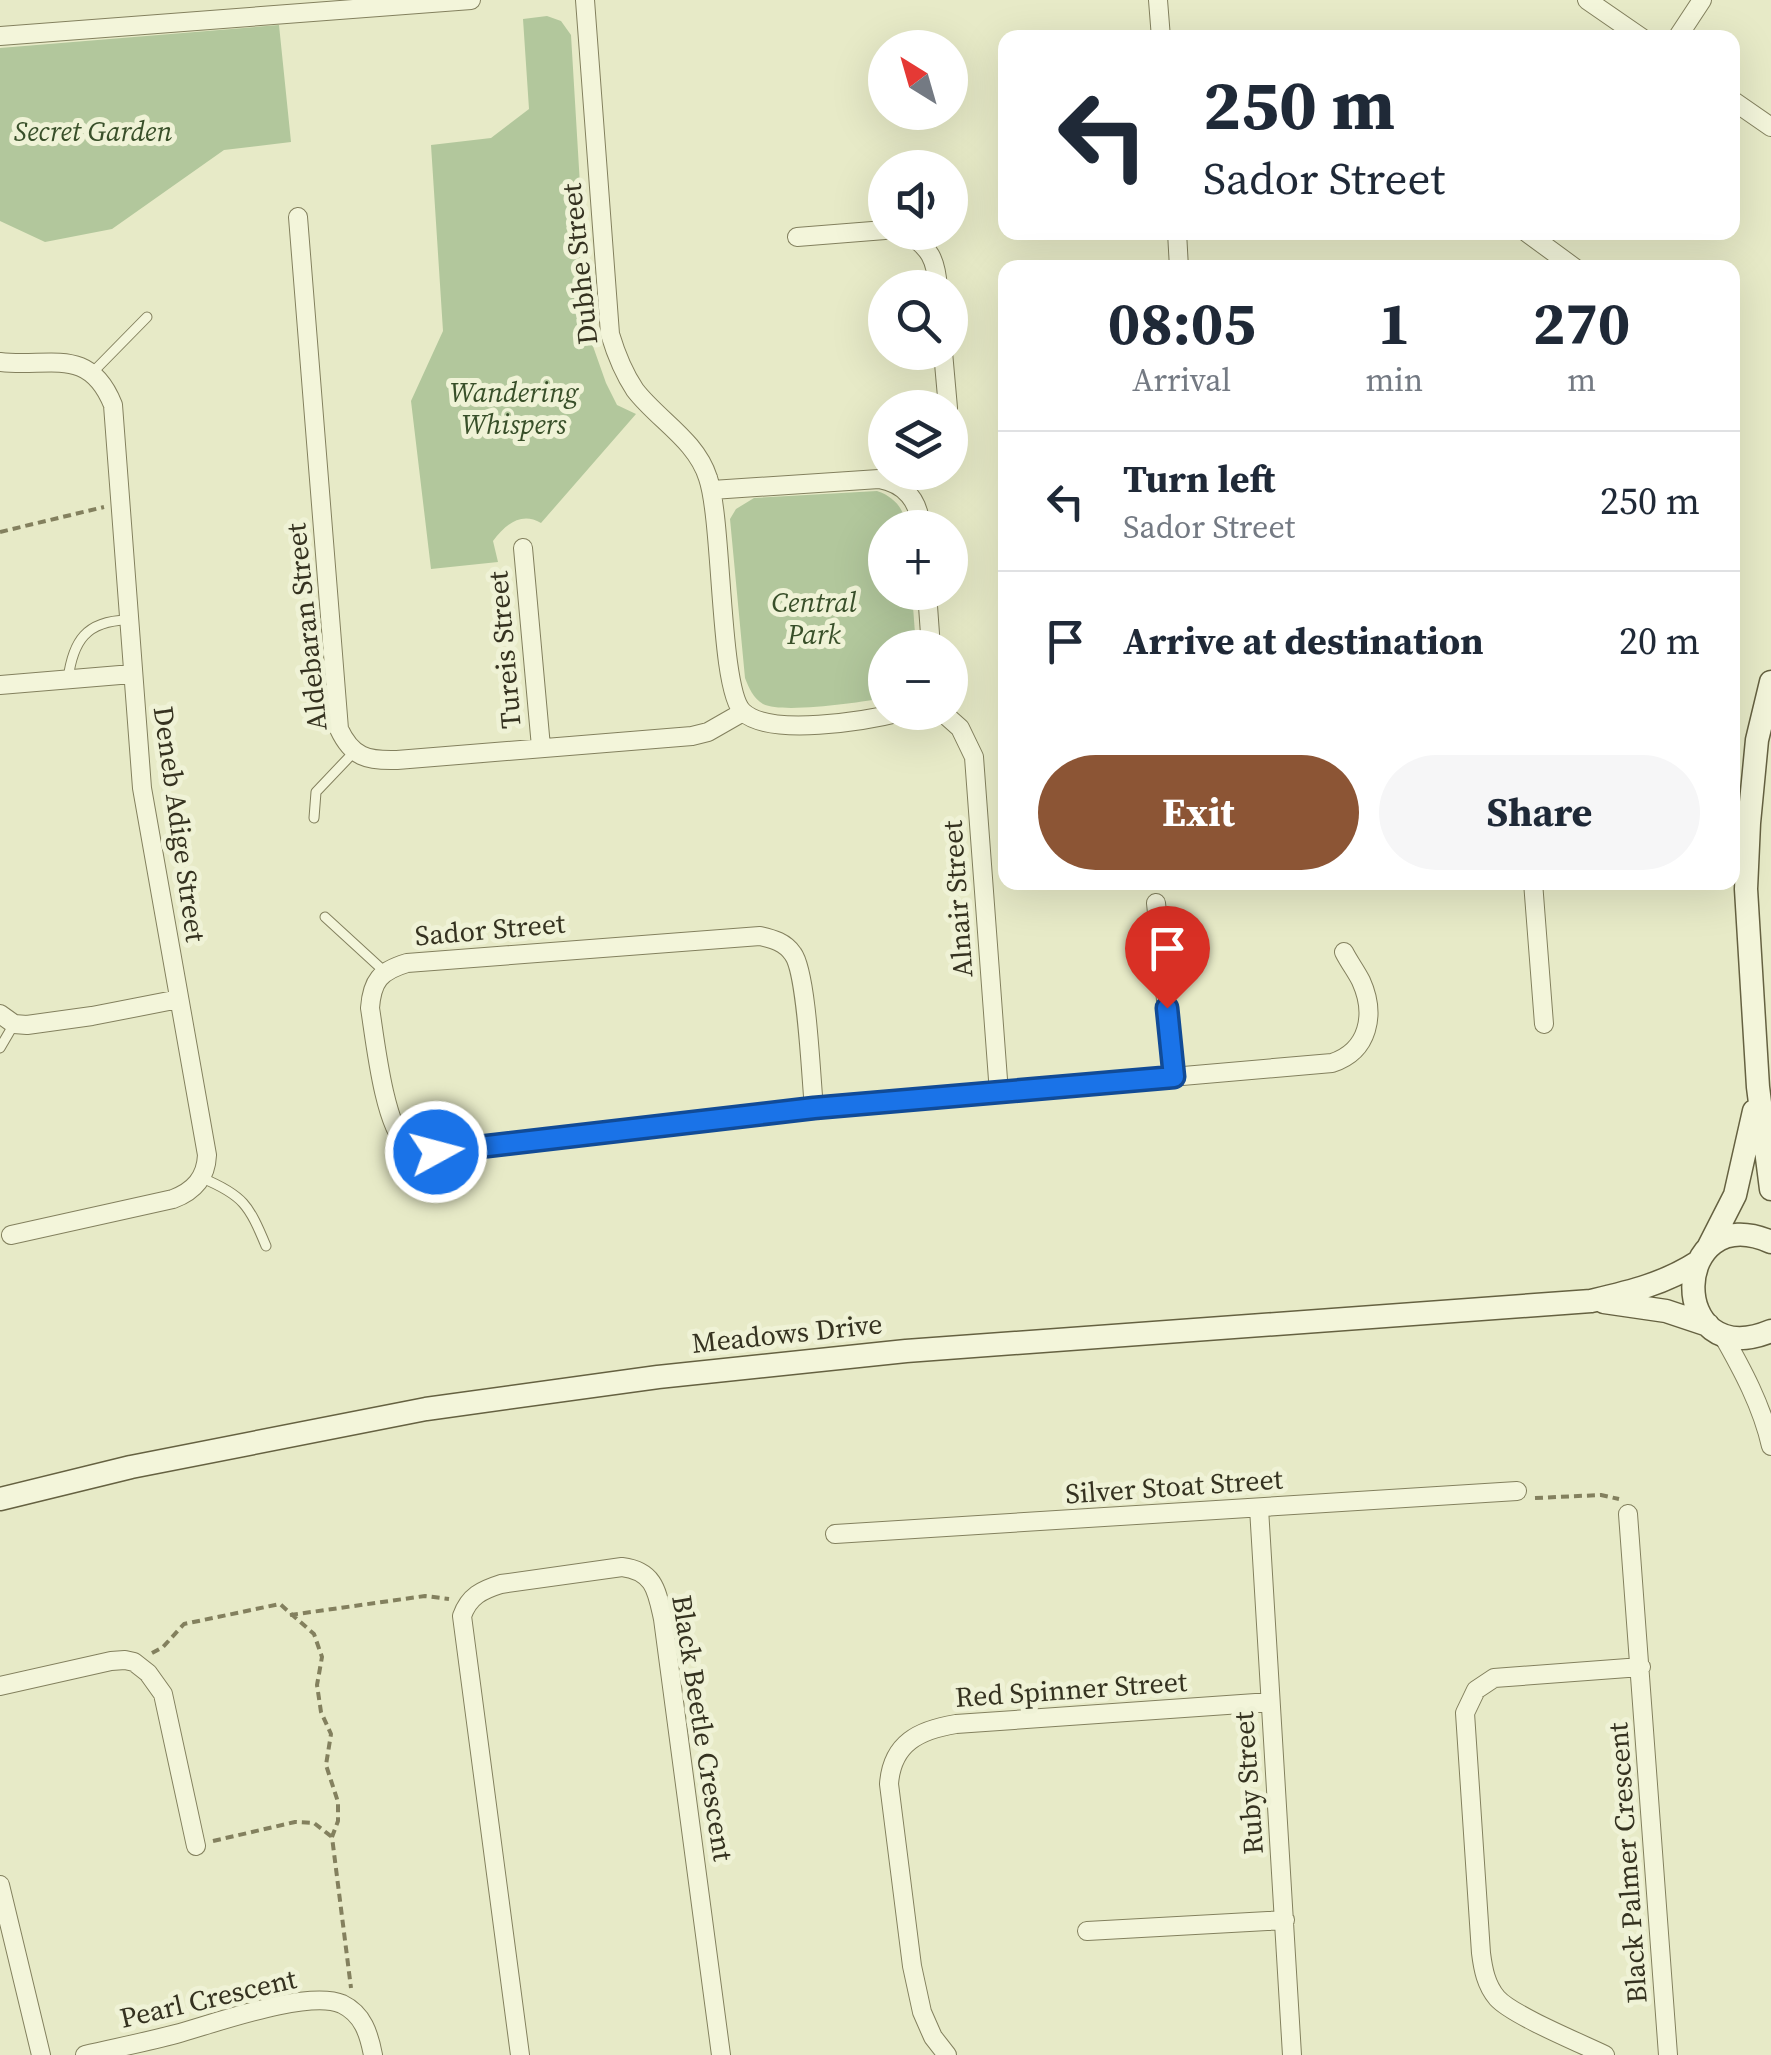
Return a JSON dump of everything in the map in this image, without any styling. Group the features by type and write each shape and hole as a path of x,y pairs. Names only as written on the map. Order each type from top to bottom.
{"street":[{"path":"0,36 388,3 471,0"},
{"name":"Dubhe Street","path":"585,0 610,334 637,392 694,451 712,490 728,668 737,703 744,712"},
{"path":"1158,0 1160,30"},
{"path":"1587,0 1630,30"},
{"path":"1682,30 1702,0"},
{"path":"1740,106 1771,127"},
{"name":"Aldebaran Street","path":"298,217 339,729 344,741 354,752 379,761 692,736 708,732 744,712"},
{"path":"797,237 868,231"},
{"path":"1537,240 1564,260"},
{"path":"0,362 67,362 92,373"},
{"name":"Deneb Adige Street","path":"92,373 113,404 144,808 206,1155 202,1178"},
{"path":"712,490 868,480"},
{"name":"Tureis Street","path":"523,548 540,747"},
{"path":"0,684 132,674"},
{"path":"1771,682 1757,740 1746,890 1758,1088 1771,1190"},
{"path":"744,712 761,722 798,726 868,719"},
{"name":"Alnair Street","path":"961,730 974,757 999,1093"},
{"path":"1535,890 1544,1024"},
{"path":"1156,903 1174,1077"},
{"name":"Sador Street","path":"814,1108 801,976 792,952 772,938 407,963 385,972 371,992 370,1008 392,1122 399,1136 417,1150 436,1152 814,1108 1322,1064 1346,1058 1363,1041 1367,1029 1362,982 1344,952"},
{"path":"7,1019 27,1025 179,998"},
{"path":"1758,1088 1735,1195 1692,1278 1692,1295 1698,1311 1743,1371 1771,1446"},
{"path":"11,1235 173,1199 186,1194 202,1178"},
{"name":"Meadows Drive","path":"0,1499 132,1468 426,1409 658,1377 906,1350 1590,1300 1650,1287 1675,1277 1722,1239 1739,1234 1771,1242"},
{"name":"Meadows Drive","path":"1590,1300 1666,1312 1739,1339 1771,1331"},
{"name":"Silver Stoat Street","path":"835,1534 1517,1491"},
{"name":"Ruby Street","path":"1259,1508 1292,2055"},
{"name":"Black Palmer Crescent","path":"1628,1514 1668,2055"},
{"name":"Black Beetle Crescent","path":"466,1604 483,1590 501,1584 606,1568 636,1568 652,1584 663,1620 721,2055"},
{"path":"466,1604 462,1616 520,2055"},
{"path":"0,1686 111,1661 134,1662 148,1673 164,1694 196,1846"},
{"path":"1604,2055 1509,2008 1487,1981 1481,1952 1466,1713 1476,1690 1494,1678 1641,1667"},
{"name":"Red Spinner Street","path":"947,2055 933,2037 922,2012 912,1966 889,1784 896,1756 907,1743 919,1733 956,1724 1270,1702"},
{"path":"0,1885 42,2055"},
{"path":"1087,1931 1285,1920"},
{"name":"Pearl Crescent","path":"85,2055 286,2004 332,2001 354,2012"},
{"path":"354,2012 366,2029 372,2055"}],"lane":[{"path":"92,373 147,317"},
{"path":"68,679 81,638 94,627 128,620"},
{"path":"314,818 316,792 354,752"},
{"path":"325,917 385,972"},
{"path":"0,1048 7,1019"},
{"path":"202,1178 242,1200 266,1246"}],"path":[{"path":"0,532 119,503"},
{"path":"1517,1491 1534,1498 1601,1494 1618,1498 1628,1514"},
{"path":"290,1615 426,1596 466,1604"},
{"path":"134,1662 163,1647 184,1624 280,1604 314,1634 322,1657 317,1686 321,1712 331,1734 326,1765 338,1802 338,1821 332,1836 354,2012"},
{"path":"196,1846 295,1822 314,1823 332,1836"}],"green space":[{"name":"Wandering Whispers","path":"547,16 561,21 571,35 589,335 617,405 636,414 541,523 520,519 498,535 493,541 498,562 431,569 411,401 443,331 431,145 491,138 529,109 523,19"},
{"name":"Secret Garden","path":"279,25 291,142 224,150 112,229 45,242 0,221 0,48"},
{"name":"Central Park","path":"877,491 901,509 868,510 868,610 913,610 915,630 868,630 868,700 804,708 773,707 754,696 745,678 730,519 736,509 754,498"}],"route":[{"path":"436,1152 814,1108 1174,1077 1167,1008"}]}
